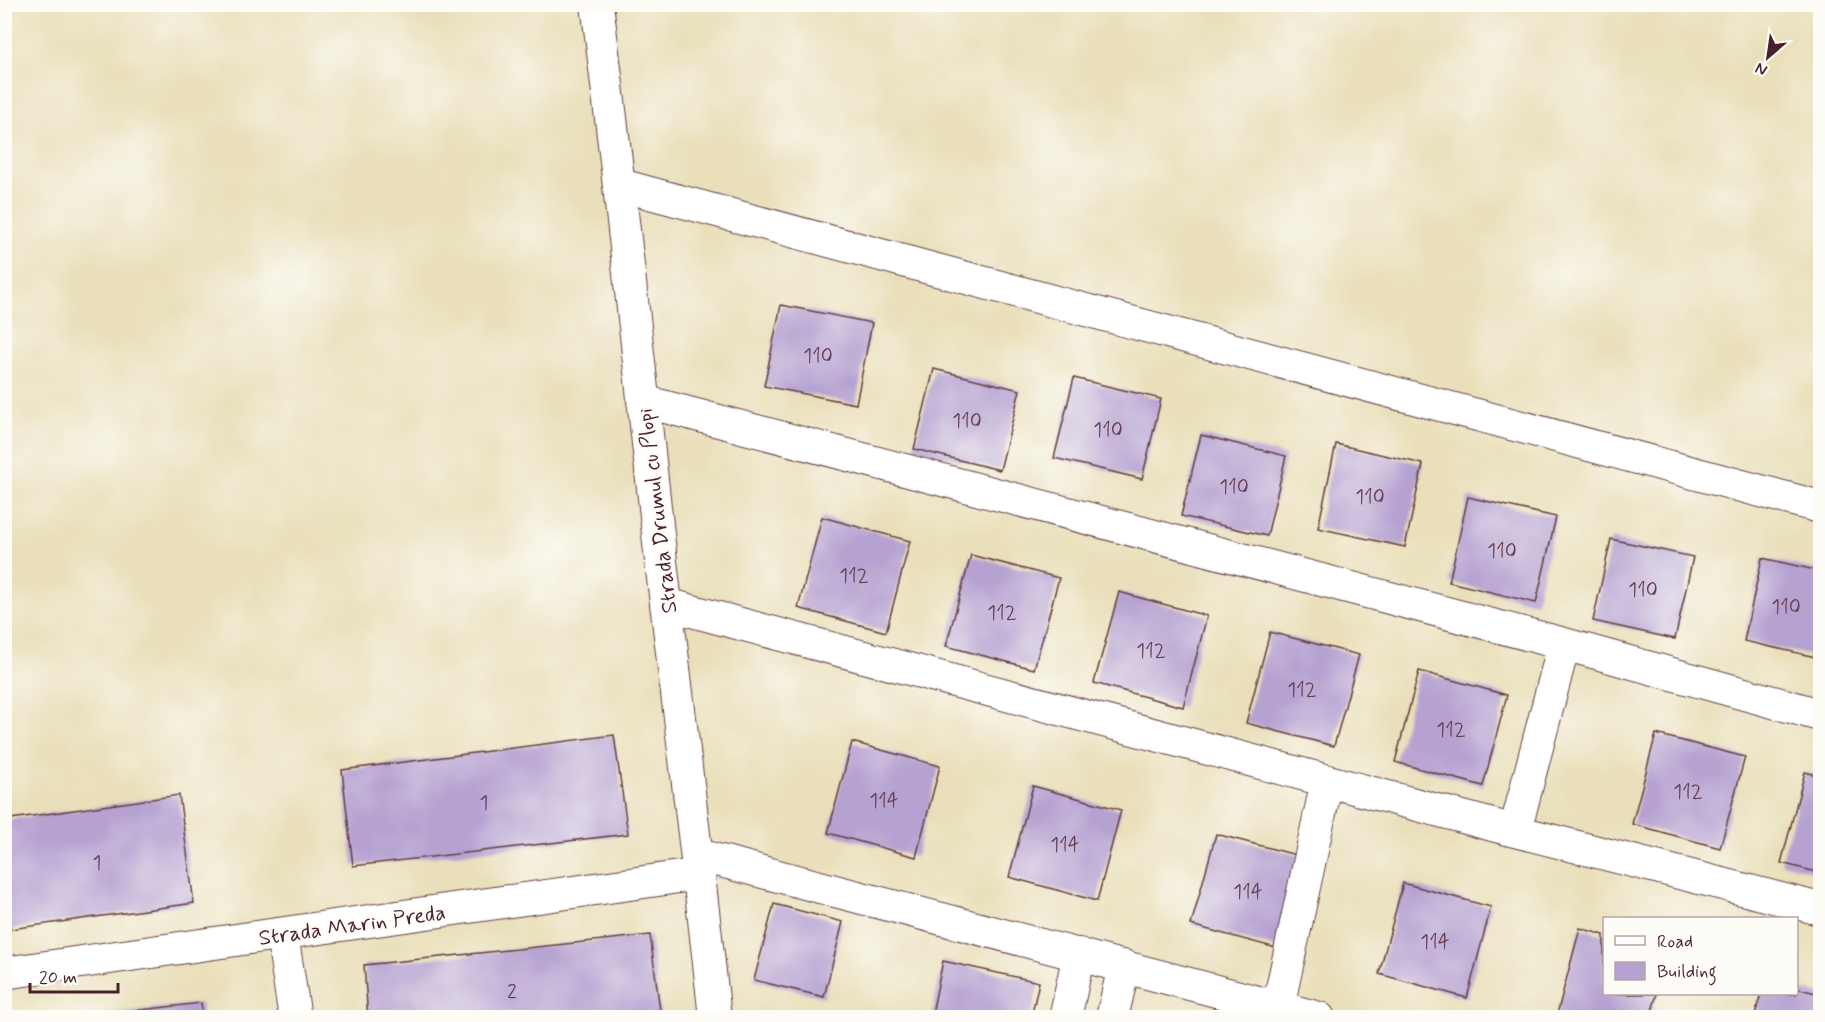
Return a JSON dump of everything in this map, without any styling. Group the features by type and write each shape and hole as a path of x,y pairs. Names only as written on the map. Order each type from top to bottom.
{"street":[{"name":"Strada Drumul cu Plopi","path":"597,4 620,185 666,604 699,865 715,1017"},
{"path":"620,185 1821,507"},
{"path":"643,401 1564,644 1821,715"},
{"path":"666,604 1515,831 1821,909"},
{"path":"1515,831 1564,644"},
{"path":"1278,1007 1327,781"},
{"path":"699,865 1079,954 1319,1017"},
{"name":"Strada Marin Preda","path":"4,973 282,934 699,865"},
{"path":"282,934 295,1017"},
{"path":"1065,1017 1079,954"},
{"path":"1112,1017 1124,966"}],"building":[{"path":"781,305 872,323 856,404 764,386"},
{"path":"934,369 1020,390 1000,470 914,449"},
{"path":"1074,378 1161,399 1142,479 1054,458"},
{"path":"1201,435 1286,456 1267,536 1181,516"},
{"path":"1336,444 1423,464 1405,547 1318,528"},
{"path":"1468,497 1556,517 1536,603 1449,582"},
{"path":"822,517 910,541 886,632 798,608"},
{"path":"1611,539 1693,557 1675,639 1593,621"},
{"path":"971,555 1059,578 1034,669 946,646"},
{"path":"1762,558 1820,571 1820,658 1744,641"},
{"path":"1119,592 1207,616 1183,707 1094,683"},
{"path":"1270,632 1359,655 1334,746 1246,723"},
{"path":"1419,671 1507,695 1483,786 1395,762"},
{"path":"1656,734 1745,757 1720,848 1632,824"},
{"path":"614,735 628,834 353,866 342,770"},
{"path":"852,742 940,766 916,857 828,833"},
{"path":"1805,772 1820,776 1820,873 1781,863"},
{"path":"1033,786 1121,810 1097,901 1009,877"},
{"path":"179,795 194,903 4,930 4,820"},
{"path":"1216,834 1304,857 1280,949 1191,925"},
{"path":"1403,883 1491,907 1467,998 1379,974"},
{"path":"774,904 843,922 824,997 754,980"},
{"path":"1580,928 1603,935 1603,995 1657,995 1650,1018 1556,1018"},
{"path":"650,935 661,1018 368,1018 364,965"},
{"path":"943,961 1039,982 1031,1018 931,1018"},
{"path":"1798,988 1820,994 1820,1018 1754,1018 1761,995 1798,995"},
{"path":"201,1003 203,1018 88,1018 87,1016"}]}
